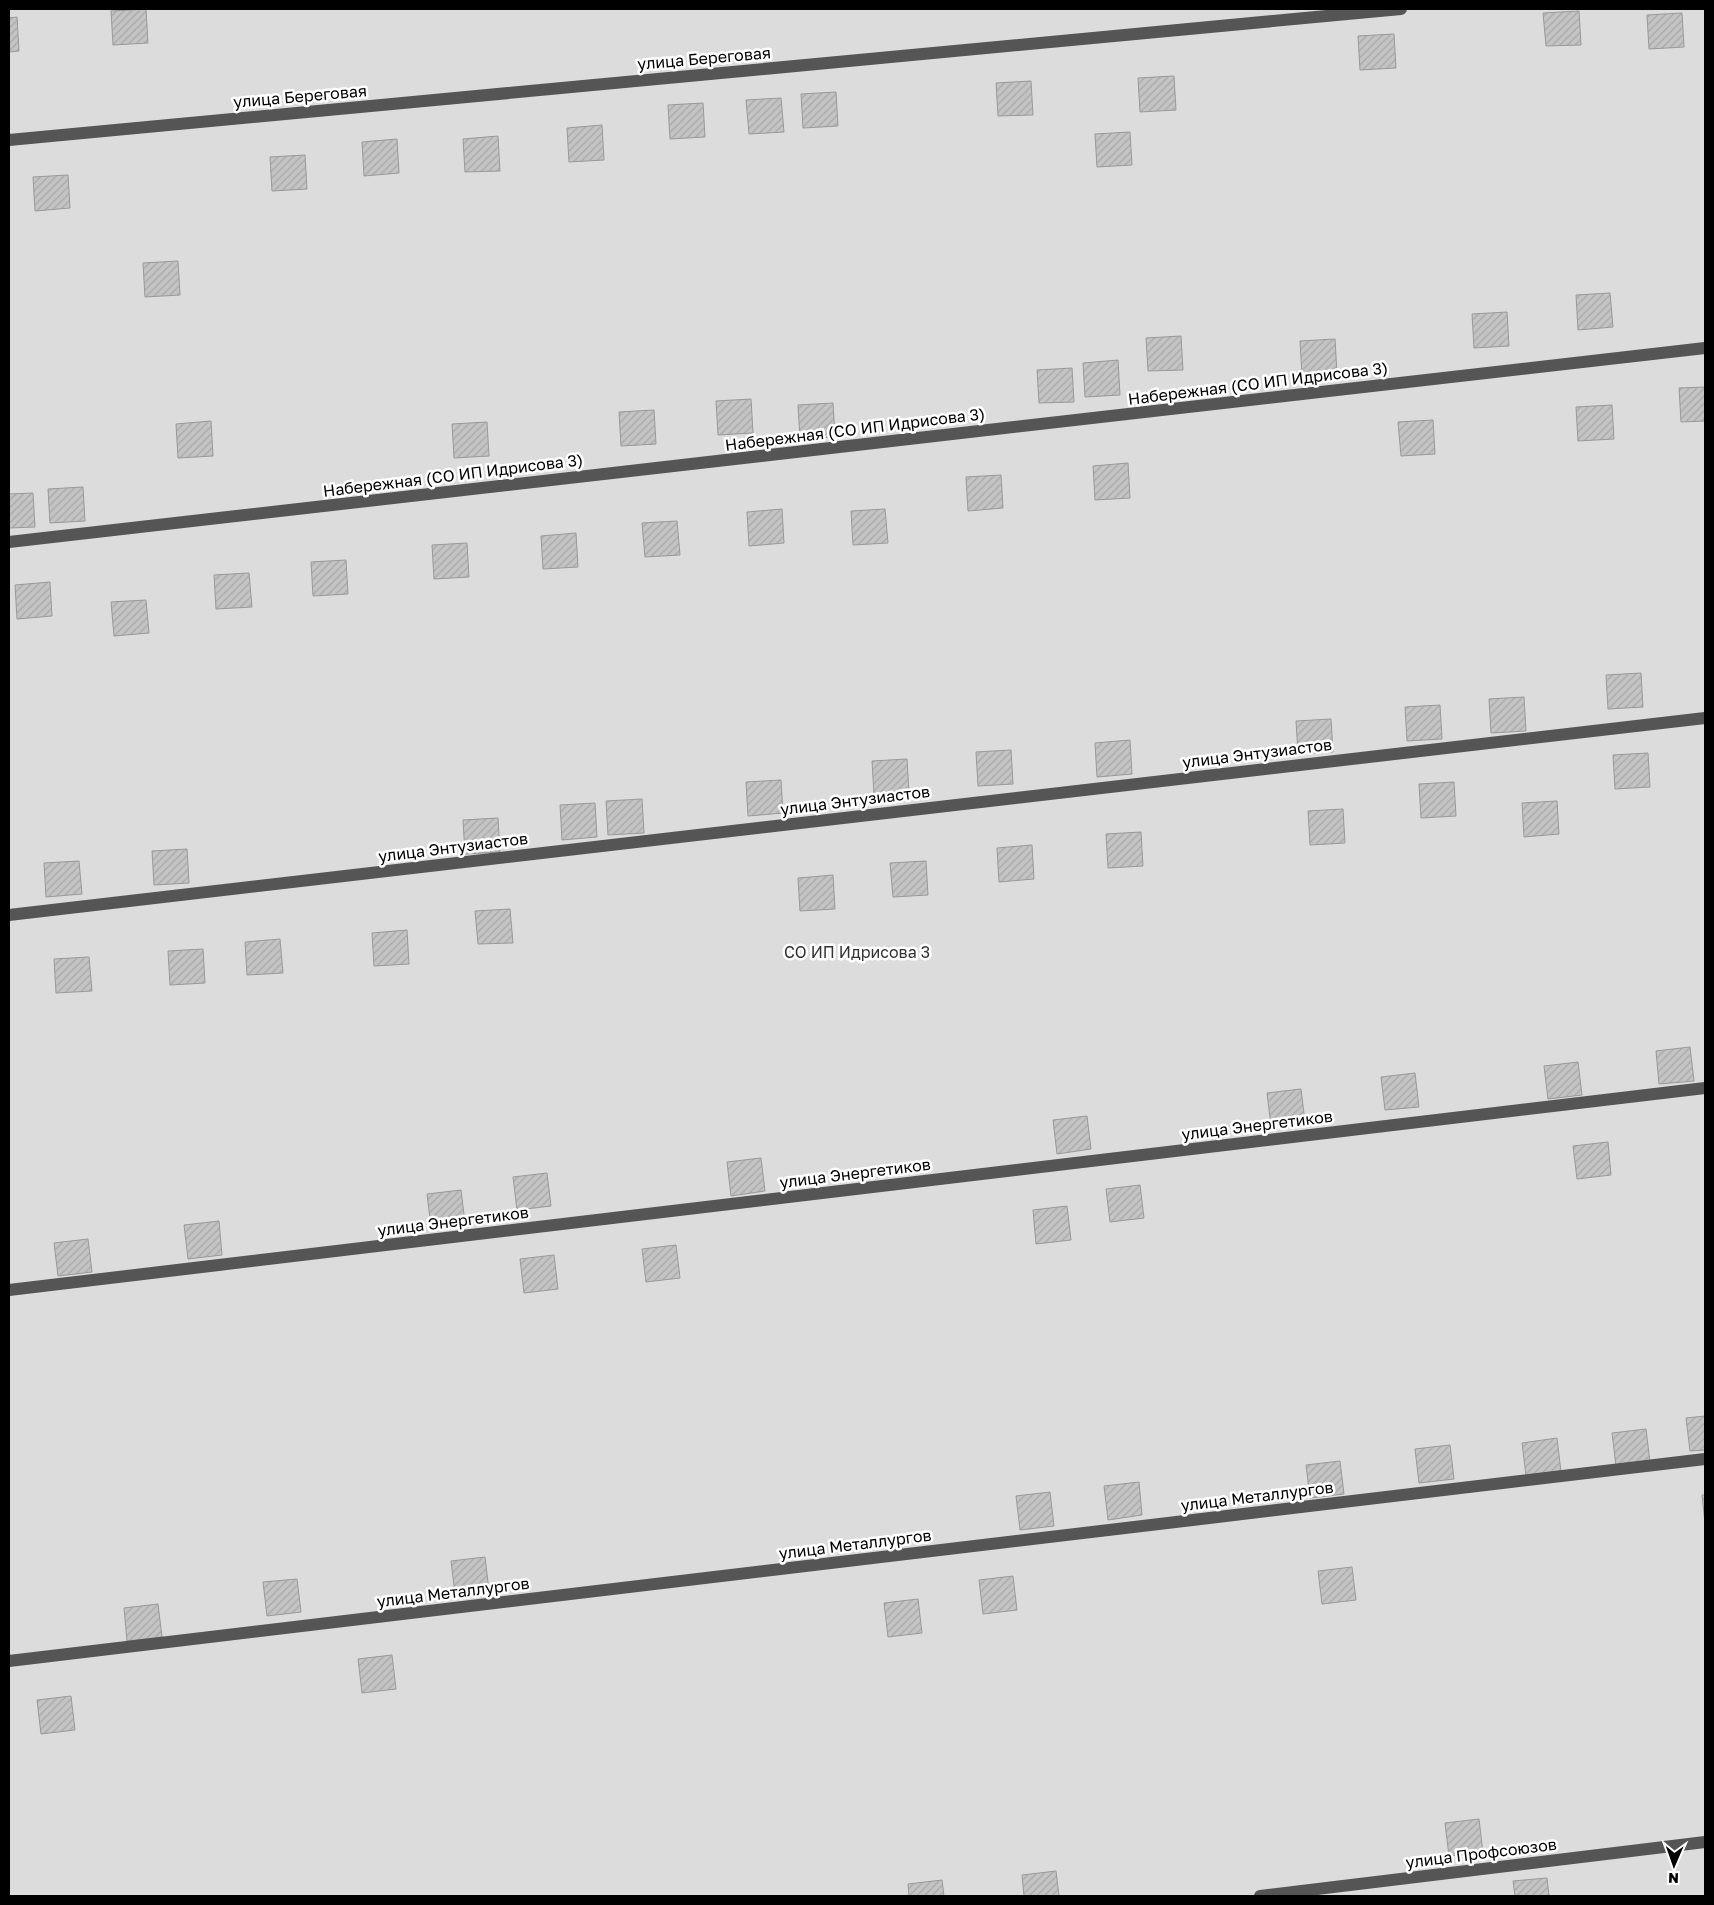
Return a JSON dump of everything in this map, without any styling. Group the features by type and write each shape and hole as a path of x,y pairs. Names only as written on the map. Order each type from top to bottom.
{"street":[{"name":"улица Береговая","path":"9,140 1402,9"},
{"name":"Набережная (СО ИП Идрисова 3)","path":"9,542 1705,348"},
{"name":"улица Энтузиастов","path":"9,916 1705,718"},
{"name":"улица Энергетиков","path":"9,1290 1705,1088"},
{"name":"улица Металлургов","path":"9,1661 1705,1460"},
{"name":"улица Профсоюзов","path":"1260,1896 1705,1842"}],"green space":[{"name":"СО ИП Идрисова 3","path":"9,9 1705,9 1705,1896 9,1896"}],"building":[{"path":"146,9 148,43 113,45 111,11"},
{"path":"1579,11 1581,45 1546,46 1543,13"},
{"path":"1682,13 1684,47 1649,49 1647,15"},
{"path":"17,17 19,51 9,52 9,18"},
{"path":"1394,34 1396,68 1360,70 1358,36"},
{"path":"1174,76 1176,110 1140,112 1138,78"},
{"path":"1031,81 1033,115 998,116 996,83"},
{"path":"836,92 838,126 803,128 801,94"},
{"path":"781,98 784,132 749,134 746,100"},
{"path":"703,103 705,137 670,139 668,105"},
{"path":"602,125 604,160 569,162 567,128"},
{"path":"1130,132 1132,165 1097,167 1095,134"},
{"path":"498,136 500,171 465,172 463,139"},
{"path":"397,139 399,173 364,176 362,142"},
{"path":"305,155 307,189 272,191 270,157"},
{"path":"68,175 70,208 35,211 33,177"},
{"path":"178,261 180,295 145,297 143,263"},
{"path":"1610,293 1613,327 1578,330 1576,295"},
{"path":"1507,312 1509,346 1474,348 1472,314"},
{"path":"1181,336 1183,370 1148,371 1146,338"},
{"path":"1335,339 1337,373 1302,375 1300,341"},
{"path":"1118,360 1120,395 1085,397 1083,363"},
{"path":"1072,368 1074,402 1039,403 1037,370"},
{"path":"1705,387 1705,421 1681,422 1679,388"},
{"path":"751,399 753,433 718,435 716,401"},
{"path":"833,403 835,437 800,439 798,405"},
{"path":"1612,405 1614,439 1578,441 1576,407"},
{"path":"654,410 656,444 621,446 619,412"},
{"path":"1433,420 1435,454 1401,456 1398,422"},
{"path":"211,421 213,456 178,458 176,424"},
{"path":"487,422 489,456 454,458 452,424"},
{"path":"1128,463 1130,498 1095,500 1093,466"},
{"path":"1001,475 1003,508 968,511 966,477"},
{"path":"83,487 85,521 50,523 48,489"},
{"path":"33,493 35,527 9,528 9,494"},
{"path":"782,509 784,543 749,546 747,512"},
{"path":"885,509 888,543 853,545 851,511"},
{"path":"677,521 680,555 645,557 642,523"},
{"path":"576,533 578,567 543,569 541,536"},
{"path":"467,543 469,577 434,579 432,545"},
{"path":"346,560 348,594 313,596 311,562"},
{"path":"249,573 252,607 216,609 214,575"},
{"path":"50,582 52,616 17,619 15,585"},
{"path":"146,600 149,633 114,636 111,602"},
{"path":"1641,673 1643,707 1608,709 1606,675"},
{"path":"1524,697 1526,731 1491,733 1489,699"},
{"path":"1440,705 1442,739 1407,741 1405,707"},
{"path":"1331,719 1333,752 1298,754 1296,721"},
{"path":"1130,740 1132,774 1097,777 1095,743"},
{"path":"1011,750 1013,784 978,786 976,752"},
{"path":"1648,753 1650,787 1615,789 1613,755"},
{"path":"907,759 909,793 874,795 872,761"},
{"path":"781,780 783,813 748,816 746,782"},
{"path":"1454,782 1456,816 1421,818 1419,784"},
{"path":"642,799 644,833 608,835 606,801"},
{"path":"1557,801 1559,834 1524,837 1522,803"},
{"path":"595,803 597,837 562,840 560,805"},
{"path":"1343,809 1345,843 1310,845 1308,811"},
{"path":"498,818 500,852 465,854 463,820"},
{"path":"1141,832 1143,866 1108,868 1106,834"},
{"path":"1032,845 1034,879 999,882 997,848"},
{"path":"187,849 189,883 154,885 152,851"},
{"path":"79,861 82,894 46,897 44,863"},
{"path":"926,861 928,895 893,897 890,863"},
{"path":"833,875 835,909 800,911 798,878"},
{"path":"510,909 513,943 478,944 475,911"},
{"path":"407,930 409,964 374,966 372,933"},
{"path":"280,939 283,973 247,975 245,942"},
{"path":"203,949 205,983 170,985 168,951"},
{"path":"89,957 92,991 56,993 54,959"},
{"path":"1690,1047 1694,1081 1659,1084 1656,1051"},
{"path":"1578,1062 1582,1095 1548,1099 1544,1066"},
{"path":"1415,1073 1419,1107 1385,1110 1381,1077"},
{"path":"1301,1089 1305,1122 1271,1126 1267,1093"},
{"path":"1087,1116 1091,1149 1057,1154 1053,1120"},
{"path":"1608,1142 1611,1175 1577,1179 1573,1146"},
{"path":"761,1158 765,1191 731,1196 727,1162"},
{"path":"547,1173 551,1206 517,1210 513,1177"},
{"path":"1140,1185 1144,1218 1110,1222 1106,1189"},
{"path":"461,1190 465,1223 431,1227 427,1194"},
{"path":"1067,1206 1071,1240 1036,1244 1033,1210"},
{"path":"219,1221 222,1255 188,1259 184,1225"},
{"path":"88,1239 92,1272 58,1276 54,1243"},
{"path":"676,1245 680,1278 646,1282 642,1249"},
{"path":"554,1255 558,1289 524,1293 520,1259"},
{"path":"1705,1416 1705,1450 1690,1451 1686,1418"},
{"path":"1646,1429 1650,1462 1616,1466 1612,1433"},
{"path":"1557,1438 1561,1472 1526,1476 1522,1443"},
{"path":"1450,1445 1454,1479 1419,1483 1415,1449"},
{"path":"1340,1461 1344,1494 1310,1498 1306,1465"},
{"path":"1139,1482 1142,1515 1108,1520 1104,1486"},
{"path":"1050,1492 1054,1526 1020,1530 1016,1496"},
{"path":"1702,1495 1705,1495 1705,1523"},
{"path":"485,1557 489,1591 455,1594 451,1561"},
{"path":"1352,1567 1356,1600 1322,1604 1318,1571"},
{"path":"1013,1576 1017,1610 983,1614 979,1580"},
{"path":"297,1579 301,1612 267,1616 263,1582"},
{"path":"918,1599 922,1633 888,1637 884,1603"},
{"path":"158,1604 162,1637 127,1641 124,1608"},
{"path":"392,1655 396,1689 362,1693 358,1659"},
{"path":"71,1696 75,1730 41,1734 37,1700"},
{"path":"1479,1819 1483,1853 1449,1856 1445,1823"},
{"path":"1056,1871 1059,1896 1024,1896 1022,1875"},
{"path":"1547,1878 1549,1896 1515,1896 1513,1881"},
{"path":"942,1880 944,1896 909,1896 908,1884"}]}
